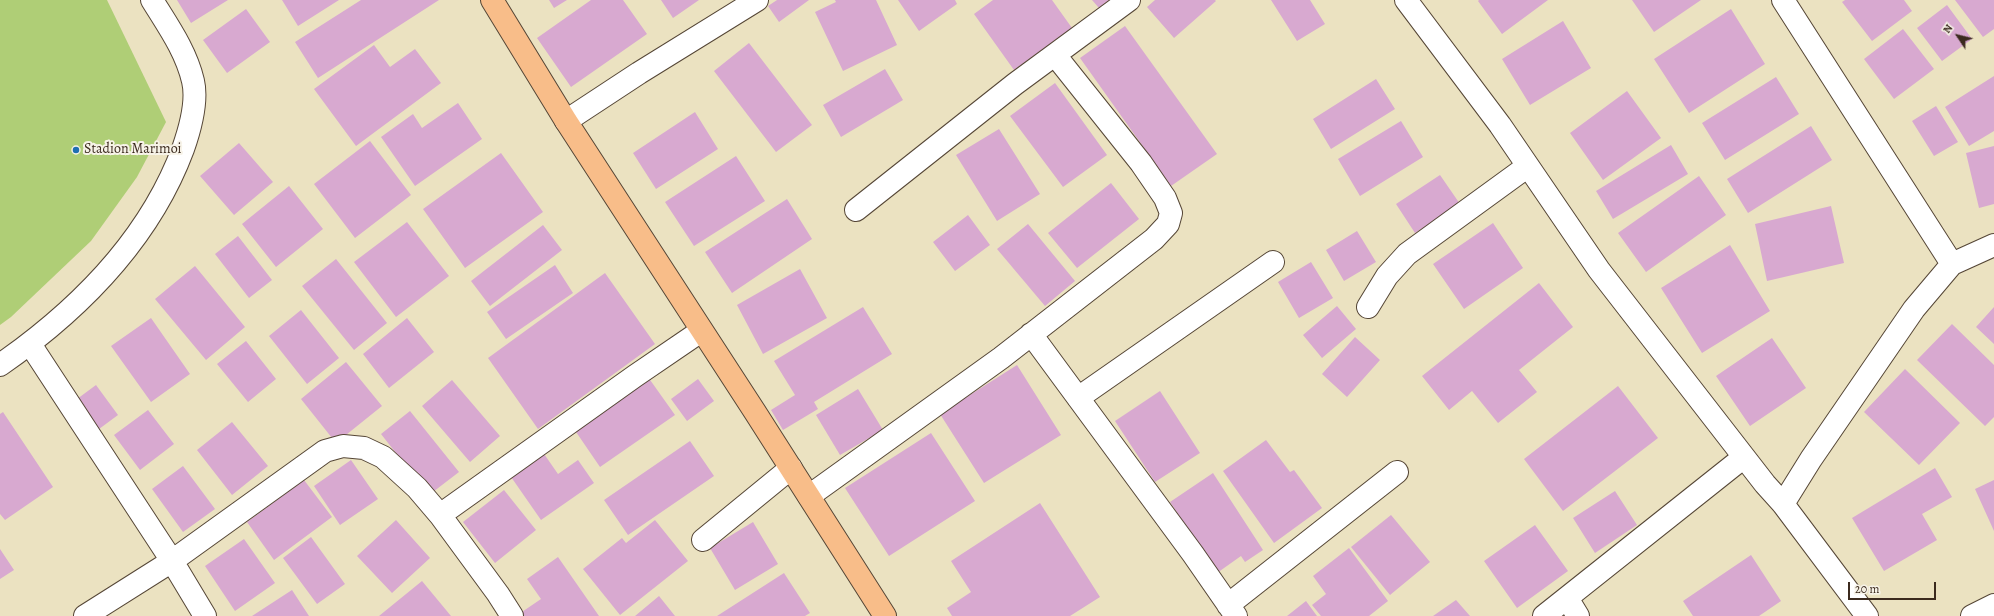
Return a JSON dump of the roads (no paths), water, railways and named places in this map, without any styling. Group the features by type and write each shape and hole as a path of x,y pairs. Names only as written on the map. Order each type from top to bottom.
{"highway":[{"path":"492,0 566,121 885,616"}],"street":[{"path":"0,365 30,344 85,296 123,255 156,207 177,165 190,130 194,100 194,82 183,52 152,0"},
{"path":"566,121 639,73 757,0"},
{"path":"856,210 1055,55 1130,0"},
{"path":"1406,0 1528,166 1599,270 1744,457 1783,504 1867,616"},
{"path":"1783,0 1952,264"},
{"path":"809,496 1031,334 1154,239 1168,224 1171,213 1165,198 1141,162 1055,55"},
{"path":"1368,307 1387,276 1407,254 1528,166"},
{"path":"1783,504 1811,459 1914,309 1952,264 1994,245"},
{"path":"1078,398 1273,262"},
{"path":"440,515 635,376 701,331"},
{"path":"1031,334 1232,610 1397,472"},
{"path":"30,344 172,561 204,616"},
{"path":"85,616 172,561 325,451 343,446 364,448 384,457 417,488 440,515 498,594 512,616"},
{"path":"1544,616 1573,607 1744,457"},
{"path":"703,540 791,468"},
{"path":"1972,616 1994,605"}],"place":[{"name":"Stadion Marimoi","path":"76,150"}]}
